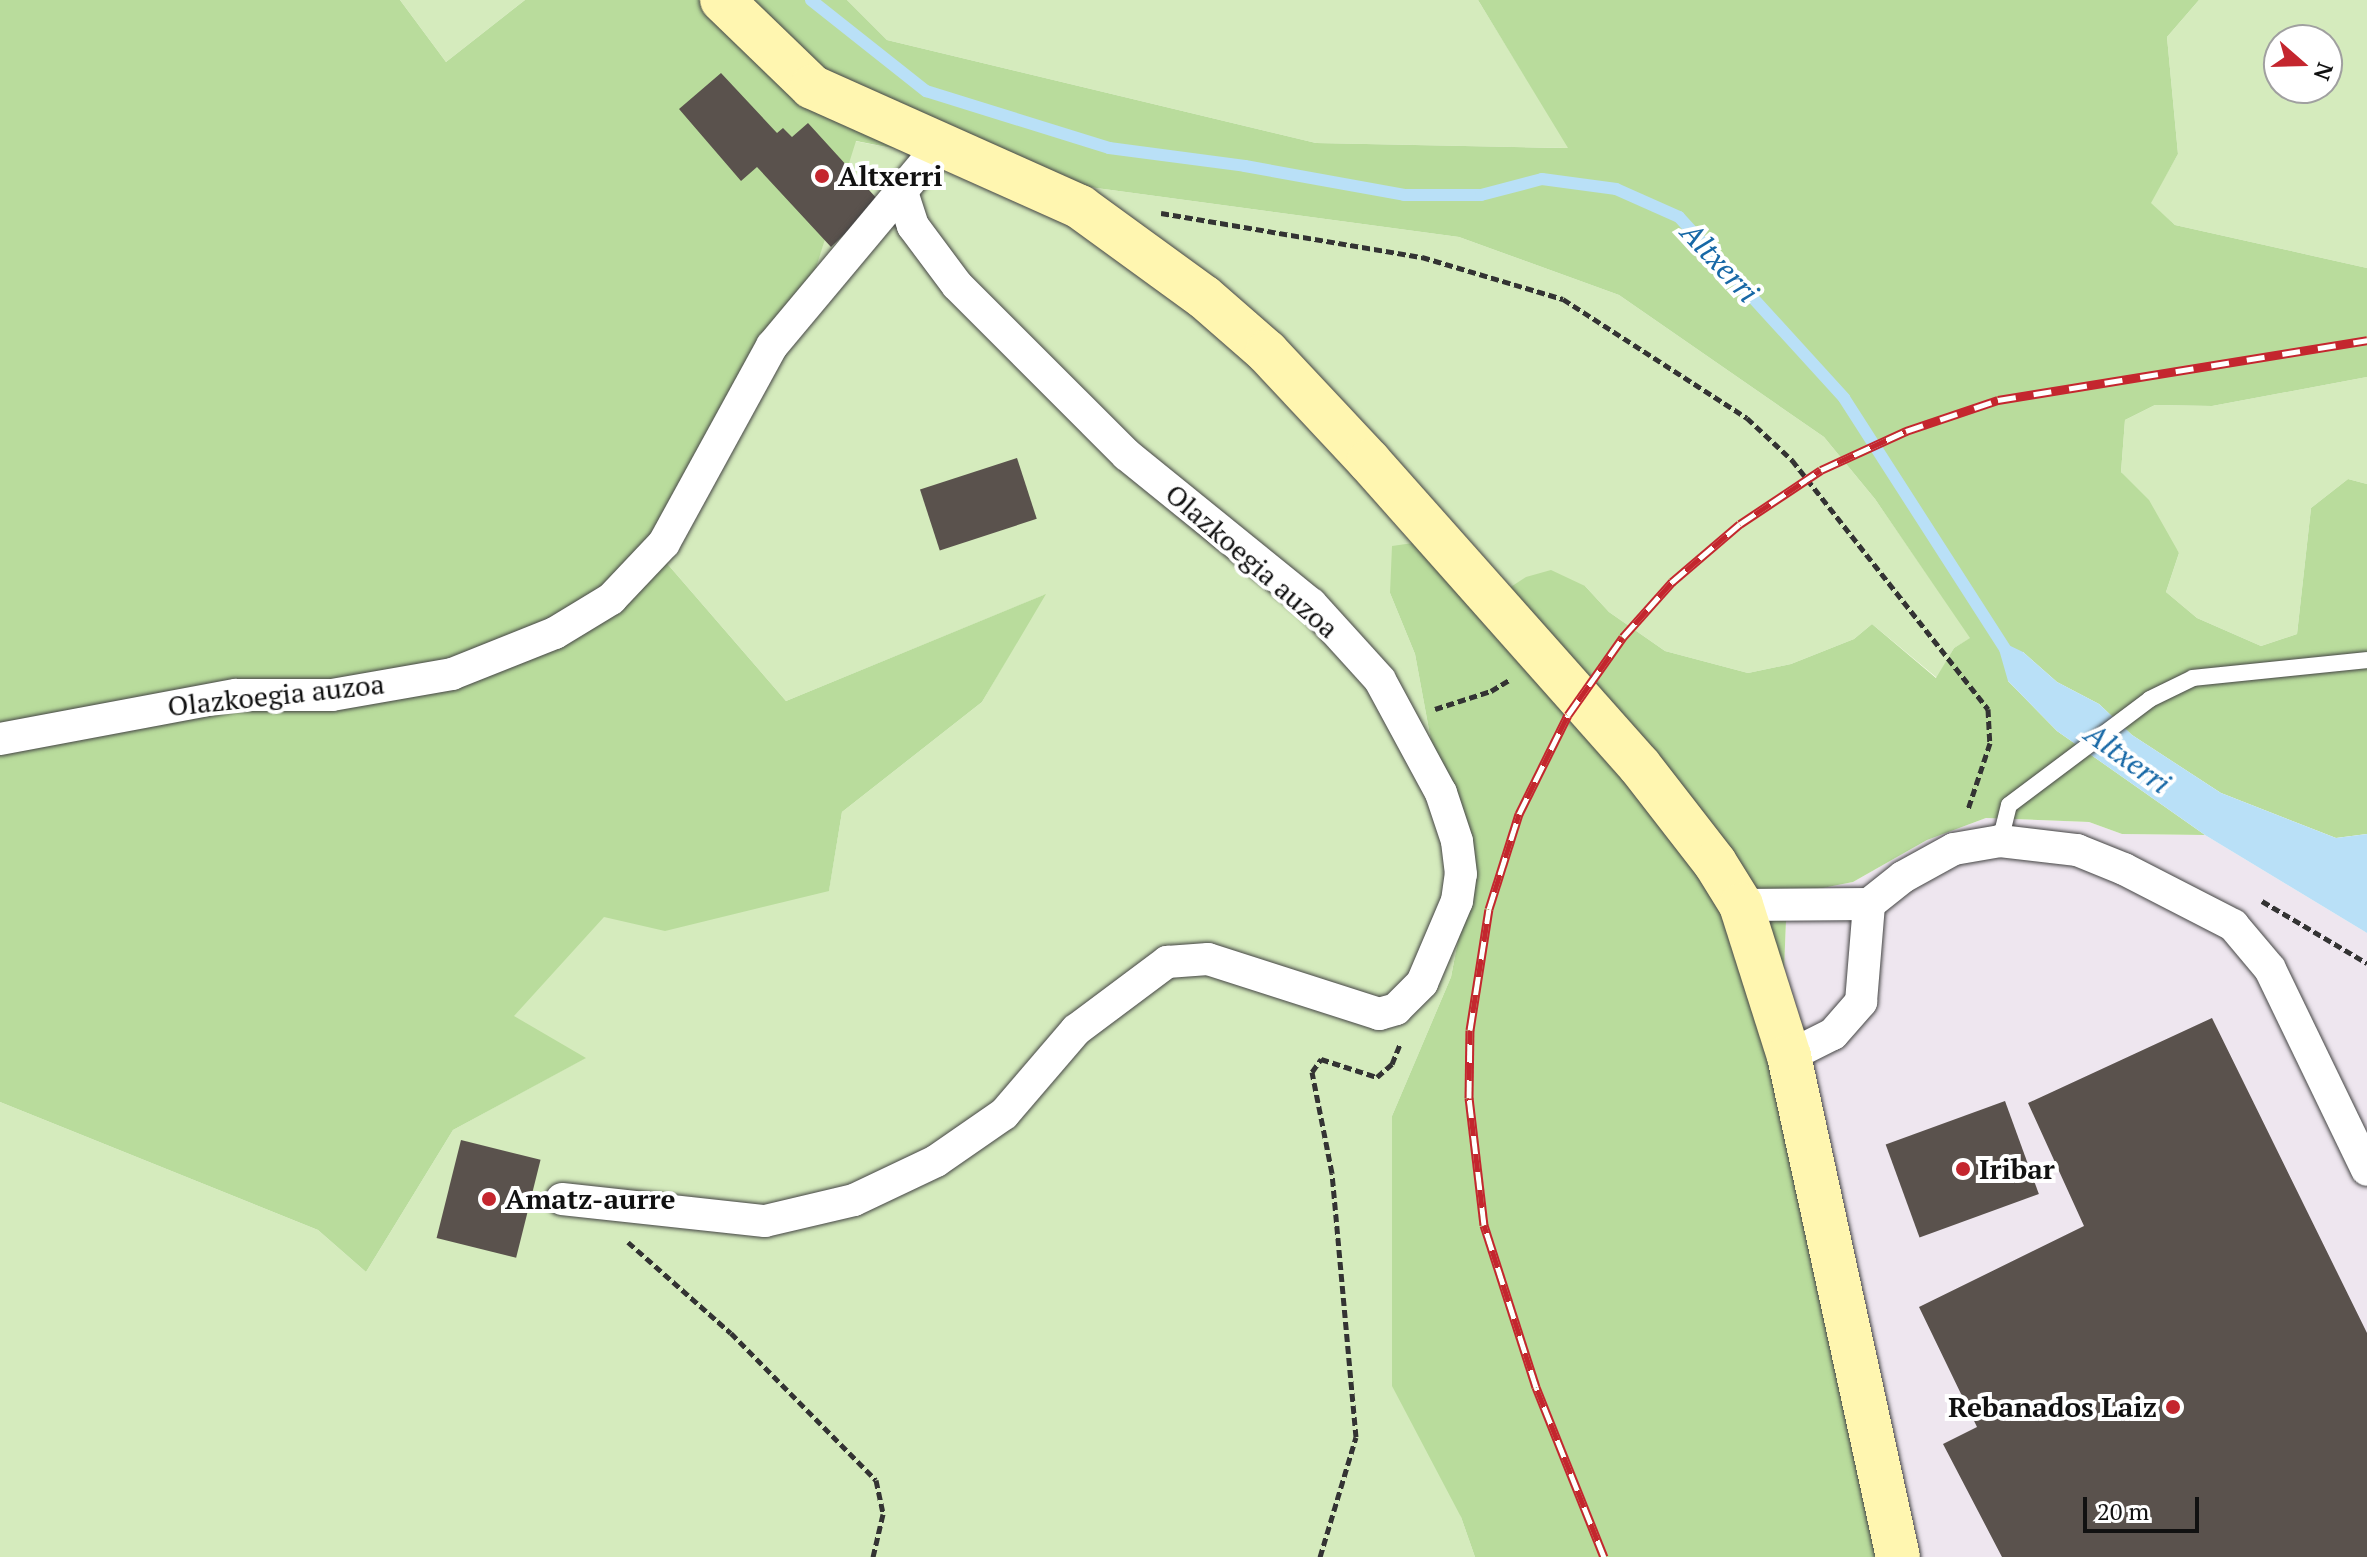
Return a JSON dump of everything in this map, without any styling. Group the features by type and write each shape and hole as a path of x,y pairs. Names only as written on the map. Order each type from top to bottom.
{"street":[{"path":"722,0 812,87 1080,207 1145,249 1204,297 1267,352 1639,765 1741,905 1789,1056 1898,1557"},
{"name":"Olazkoegia auzoa","path":"0,739 221,697 332,695 452,674 577,620 611,599 664,543 772,346 940,145"},
{"name":"Olazkoegia auzoa","path":"562,1199 765,1221 854,1200 936,1161 1004,1114 1076,1030 1167,962 1208,959 1379,1014 1396,1009 1422,983 1457,901 1461,874 1457,841 1422,752 1380,680 1311,604 1127,455 957,285 913,226 902,193"},
{"path":"1741,905 1869,904 1903,877 1954,849 2000,841 2077,850 2233,925 2270,969 2367,1170"},
{"path":"1789,1056 1833,1034 1861,1002 1869,904"}],"lane":[{"path":"2000,841 2009,805 2150,699 2193,678 2367,660"}],"path":[{"path":"1145,210 1422,257 1563,299 1747,418 1792,460 1988,709 1990,743 1954,849"},
{"path":"1422,752 1426,722 1438,704 1491,691 1512,678 1523,634"},
{"path":"1320,1557 1356,1437 1332,1173 1312,1072 1321,1059 1377,1077 1392,1064 1422,983"},
{"path":"614,1204 620,1233 634,1248 731,1333 876,1480 883,1514 873,1557"}],"shaded area":[{"path":"1986,818 2089,822 2122,834 2205,835 2367,933 2367,1557 1916,1557 1784,970 1786,921 1807,891 1853,882 1927,840"}],"green space":[{"path":"0,0 400,0 446,62 525,0 847,0 887,40 1316,143 1568,148 1478,0 2199,0 2167,37 2178,154 2151,203 2175,225 2367,268 2367,377 2212,406 2155,405 2125,420 2121,472 2149,500 2179,553 2166,592 2197,618 2261,646 2297,634 2311,508 2348,479 2367,484 2367,834 2336,838 2221,793 2132,735 2099,704 2057,682 2023,652 2008,681 2057,731 2205,835 2122,834 2089,822 1986,818 1927,840 1853,882 1807,891 1786,921 1784,970 1916,1557 1475,1557 1461,1517 1392,1386 1392,1116 1451,977 1475,852 1434,757 1415,654 1390,593 1392,546 1413,543 1503,592 1526,577 1551,570 1585,586 1609,612 1665,651 1748,673 1791,664 1854,639 1872,624 1936,678 1954,648 1970,638 1875,499 1824,437 1619,295 1459,237 1089,187 856,141 791,347 664,560 786,701 1046,594 982,702 842,812 829,891 665,931 604,917 514,1016 586,1058 453,1130 366,1272 318,1230 0,1102"},
{"path":"400,0 525,0 446,62"},
{"path":"847,0 1478,0 1569,148 1316,143 887,40"},
{"path":"2199,0 2367,0 2367,268 2175,225 2150,203 2178,154 2167,37"},
{"path":"855,141 1089,187 1459,237 1619,295 1824,437 1875,499 1971,638 1954,648 1937,678 1872,624 1854,639 1791,664 1748,673 1665,651 1609,612 1585,586 1390,593 1415,654 1434,757 1475,852 1451,977 1392,1116 1461,1517 1475,1557 0,1557 0,1102 318,1230 366,1272 453,1130 585,1058 0,877 829,890 842,812 982,702 1044,595 786,701 664,560 791,347"},
{"path":"2367,377 2367,484 2348,479 2311,508 2297,634 2261,646 2197,618 2166,592 2179,553 2121,472 2125,420 2155,405 2212,406"}],"water":[{"path":"1996,639 2023,652 2057,682 2099,704 2132,735 2221,793 2336,838 2367,834 2367,933 2205,835 2057,731 2008,681"}],"building":[{"path":"721,73 777,133 783,128 792,137 808,123 879,201 831,247 757,167 741,181 679,109"},
{"path":"1017,458 1037,519 940,550 920,490"},
{"path":"2212,1018 2367,1333 2367,1557 2002,1557 1943,1444 1977,1427 1919,1307 2084,1226 2028,1103"},
{"name":"Iribar","path":"2005,1101 2039,1194 1920,1237 1886,1144"},
{"name":"Amatz-aurre","path":"461,1140 541,1160 516,1258 437,1238"}],"waterway":[{"name":"Altxerri","path":"811,0 926,91 1109,148 1245,166 1404,195 1481,195 1542,179 1616,189 1679,217 1844,398 2005,649"}],"railway":[{"path":"1604,1557 1536,1387 1484,1225 1469,1098 1470,1030 1489,909 1519,814 1568,715 1623,637 1672,582 1740,524 1821,470 1906,431 1998,400 2367,340"}],"place":[{"name":"Altxerri","path":"822,176"},
{"name":"Iribar","path":"1963,1169"},
{"name":"Amatz-aurre","path":"489,1199"},
{"name":"Rebanados Laiz","path":"2173,1407"}]}
